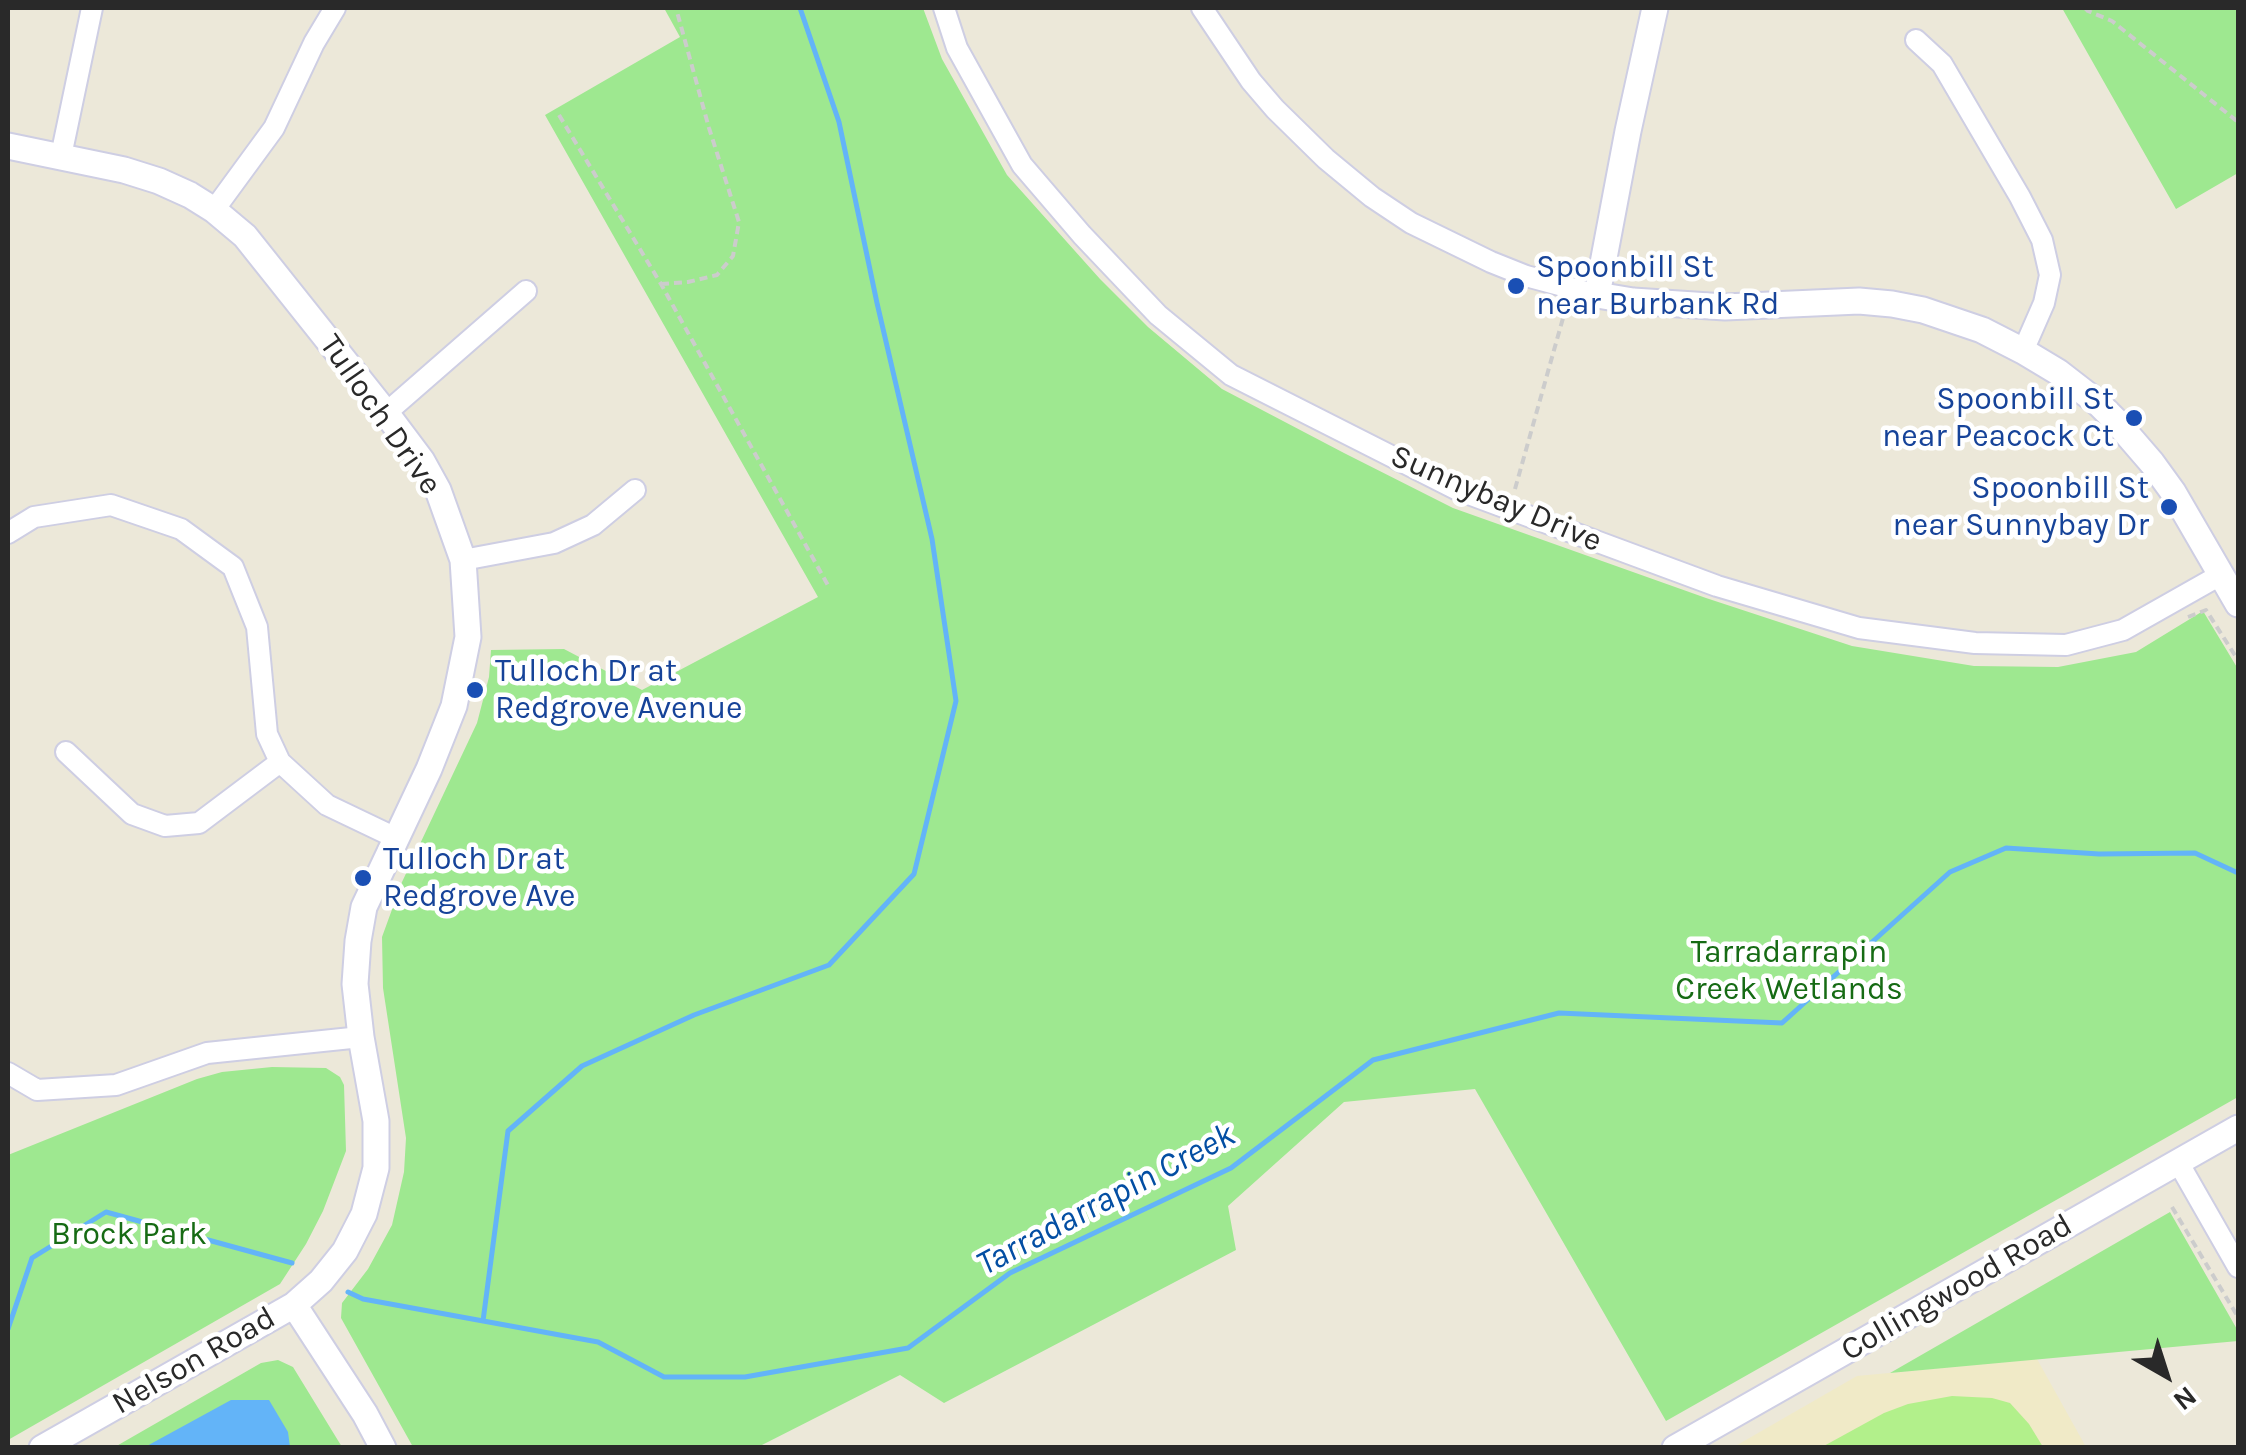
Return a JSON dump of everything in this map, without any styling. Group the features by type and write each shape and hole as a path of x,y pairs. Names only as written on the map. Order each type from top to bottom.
{"street":[{"path":"61,156 92,8"},
{"path":"214,210 274,128 335,8"},
{"name":"Sunnybay Drive","path":"944,8 957,48 1022,165 1158,315 1231,375 1458,490 1717,586 1859,628 1976,643 2066,644 2123,630 2222,574"},
{"path":"1202,8 1275,109 1326,159 1372,197 1411,222 1491,262 1526,276 1634,301 1725,306 1860,301 1892,304 1966,324 2023,350 2098,402 2130,436 2172,492 2238,604"},
{"path":"1597,295 1655,8"},
{"path":"1916,40 1942,64 2042,240 2050,275 2044,303 2023,350"},
{"name":"Tulloch Drive","path":"8,146 159,181 214,210 244,236 422,461 438,490 464,560 468,637 454,706 364,907 358,941 355,984 376,1120 376,1168 364,1214 346,1252 294,1304"},
{"path":"386,413 526,291"},
{"path":"464,560 554,543 592,525 635,490"},
{"path":"8,533 34,517 111,505 181,528 233,567 257,627 267,734 280,762 327,804 396,838"},
{"path":"66,752 132,814 165,826 198,822 280,762"},
{"path":"8,1073 37,1090 116,1085 206,1053 361,1038"},
{"name":"Collingwood Road","path":"1675,1448 2238,1128"},
{"path":"2178,1162 2238,1268"},
{"path":"294,1304 384,1448"},
{"name":"Nelson Road","path":"42,1448 294,1304"}],"path":[{"path":"661,284 717,275 733,256 739,222 676,8"},
{"path":"680,18 684,8"},
{"path":"2085,8 2112,20 2238,122"},
{"path":"558,115 661,284 830,589"},
{"path":"1508,510 1566,311"},
{"path":"2176,622 2206,610 2238,660"},
{"path":"2172,1206 2238,1317"}],"shaded area":[{"path":"2037,1359 2086,1447 1732,1448 1857,1376"}],"green space":[{"name":"Tarradarrapin Creek Wetlands","path":"664,8 923,8 942,59 1007,175 1148,327 1222,389 1453,508 1852,646 1974,666 2058,667 2136,652 2203,611 2238,669 2238,1097 1666,1421 1475,1089 1344,1102 1228,1206 1236,1250 944,1403 900,1375 758,1447 413,1447 341,1318 342,1303 368,1269 392,1225 404,1172 406,1138 383,988 382,937 402,882 477,723 489,677 491,650 564,649 642,690 818,597 545,115 680,37"},
{"path":"2062,8 2238,8 2238,173 2176,209"},
{"name":"Brock Park","path":"272,1067 326,1068 340,1077 344,1085 346,1151 323,1211 280,1284 8,1440 8,1155 197,1079"},
{"path":"2170,1212 2238,1331 2238,1341 1890,1373"},
{"path":"278,1360 293,1367 342,1447 113,1448 261,1363"},
{"path":"1952,1396 2010,1403 2043,1447 1822,1447 1884,1413"}],"water":[{"path":"231,1400 269,1400 288,1432 290,1447 145,1447"}],"waterway":[{"path":"483,1321 508,1131 582,1066 694,1015 829,965 914,874 956,701 932,539 839,122 800,8"},
{"name":"Tarradarrapin Creek","path":"348,1292 363,1299 598,1342 664,1377 745,1377 908,1348 1010,1273 1231,1168 1373,1060 1559,1013 1782,1023 1950,872 2006,848 2099,854 2195,853 2238,873"},
{"name":"Tarradarrapin Creek","path":"8,1329 32,1258 106,1212 292,1263"}],"place":[{"name":"Spoonbill St near Burbank Rd","path":"1516,286"},
{"name":"Spoonbill St near Peacock Ct","path":"2134,418"},
{"name":"Spoonbill St near Sunnybay Dr","path":"2169,507"},
{"name":"Tulloch Dr at Redgrove Avenue","path":"475,690"},
{"name":"Tulloch Dr at Redgrove Ave","path":"363,878"}]}
